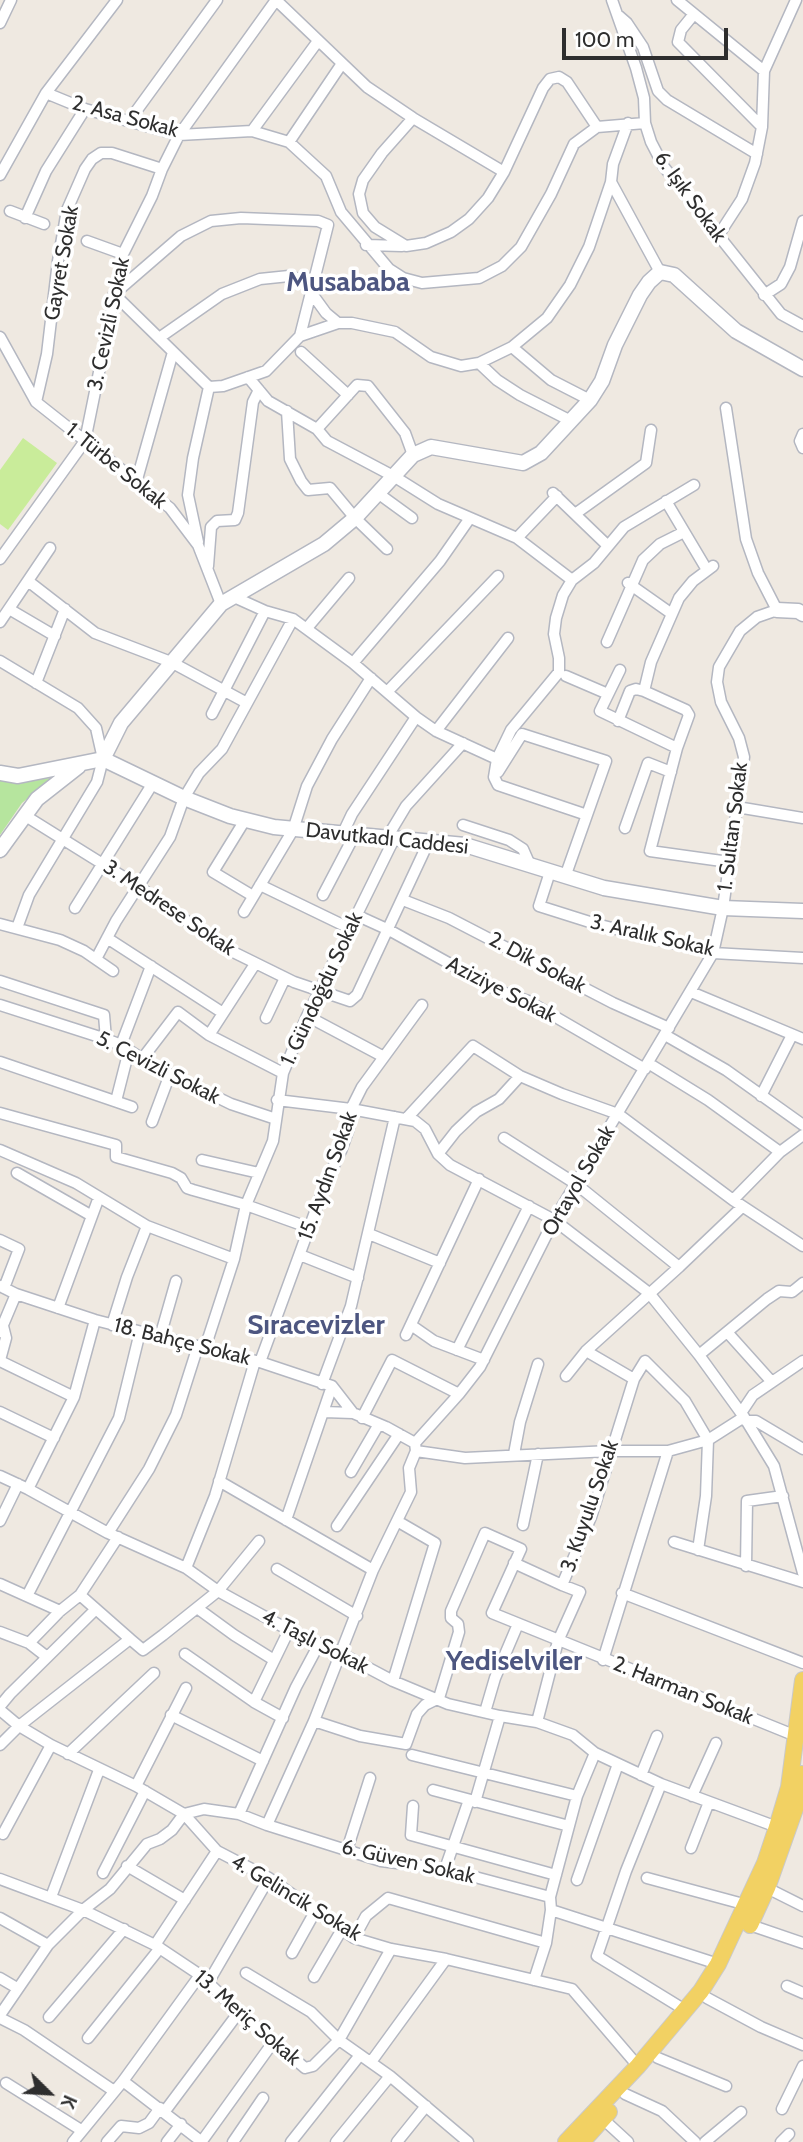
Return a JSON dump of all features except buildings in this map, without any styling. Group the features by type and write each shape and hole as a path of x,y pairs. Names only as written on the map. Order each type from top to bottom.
{"main road":[{"path":"0,773 19,776 103,759 121,723 227,600 324,544 379,494 413,455 431,447 523,463 541,453 590,400 602,381 615,345 640,295 660,272 674,275 736,331 803,369"},
{"path":"777,610 798,611 803,614"},
{"name":"Davutkadı Caddesi","path":"103,759 184,797 245,820 293,830 391,836 466,845 604,888 723,908 803,911"},
{"path":"0,850 37,799 80,765"},
{"path":"566,2142 638,2066 719,1964 747,1905 777,1827 789,1787 803,1679"},
{"path":"582,2142 658,2058 707,1998 732,1958 767,1888 796,1806 803,1763"}],"street":[{"path":"0,23 10,0"},
{"path":"0,175 46,93 117,0"},
{"path":"129,121 217,0"},
{"path":"276,0 367,87 504,172"},
{"name":"3. Cevizli Sokak","path":"85,441 123,254 179,135 276,0"},
{"name":"6. Işık Sokak","path":"612,0 641,88 650,142 664,167 764,295 781,314 803,326"},
{"path":"677,0 765,71"},
{"path":"718,236 742,199 757,154 762,127 765,71 796,0"},
{"path":"694,14 681,30 678,42 762,127"},
{"path":"617,15 627,23 643,47 657,91 667,100 757,154"},
{"path":"252,131 318,41"},
{"path":"289,142 341,65"},
{"path":"366,245 406,246 426,243 451,232 469,219 488,198 504,172 543,88 550,79 559,77 567,82 597,127 645,123"},
{"name":"2. Asa Sokak","path":"46,93 85,109 179,135 252,131 289,142 326,176 341,212 366,245 389,269 403,278 422,283 479,278 502,266 521,247 551,194 574,144 597,127"},
{"path":"26,218 46,171 85,109"},
{"path":"406,246 375,227 363,213 359,194 363,180 382,153 414,118"},
{"path":"299,336 328,225 318,221 241,218 211,222 181,236 114,294 209,387 223,386 266,371 299,336 338,323 352,323 395,332 431,357 461,366 479,363 512,347 547,318 570,285 589,247 611,182 612,164 628,123"},
{"name":"Gayret Sokak","path":"36,402 47,354 67,210 85,169 92,159 101,153 112,153 162,169"},
{"path":"611,182 660,272"},
{"path":"10,211 44,224"},
{"path":"764,295 781,284 790,267 803,221"},
{"path":"88,241 123,254"},
{"path":"159,338 222,294 260,279 289,276 302,280 326,313 338,323"},
{"name":"1. Türbe Sokak","path":"0,337 36,402 170,508 198,545 208,569 227,600"},
{"path":"512,347 551,380 590,400"},
{"path":"136,483 173,352"},
{"path":"301,352 348,395"},
{"path":"479,363 497,380 520,395 571,421"},
{"path":"248,377 268,401 317,429 327,441 395,477 438,505 517,538 572,580"},
{"path":"317,429 357,385 368,386 405,433 413,455"},
{"path":"198,545 188,495 193,458 209,387"},
{"path":"208,569 211,527 217,521 234,520 238,513 253,402 259,390"},
{"path":"726,408 746,539 758,573 777,610"},
{"path":"287,411 289,459 301,481 308,490 330,488 355,518 387,549"},
{"path":"575,514 646,463 651,430"},
{"path":"803,434 800,441 803,448"},
{"path":"0,559 85,441"},
{"path":"587,815 498,785 494,776 497,759 511,730 559,672 554,634 556,618 563,595 572,580 594,563 624,527 694,485"},
{"path":"379,494 412,518"},
{"path":"517,538 555,495 608,546"},
{"path":"644,691 651,662 679,598 693,581 710,568 666,501"},
{"path":"354,663 440,561 470,518"},
{"path":"607,642 630,584 643,560 650,551 684,532"},
{"path":"0,622 50,548"},
{"path":"387,692 498,576"},
{"path":"307,628 349,578"},
{"path":"28,581 95,633 171,663 247,703"},
{"path":"630,584 672,614"},
{"path":"227,600 293,619 354,663 436,731 497,759"},
{"path":"9,609 55,636"},
{"path":"36,683 65,609"},
{"name":"1. Sultan Sokak","path":"723,908 744,757 739,738 722,702 718,682 719,667 740,631 757,617 777,610"},
{"path":"212,714 265,611"},
{"path":"96,958 170,837 184,797 199,773 222,749 293,619"},
{"path":"436,731 508,638"},
{"path":"1,666 78,708 96,728 103,759 97,782 29,895 17,929"},
{"path":"620,670 600,711 677,748"},
{"path":"566,676 608,694"},
{"path":"244,912 293,830 307,786 332,739 371,678"},
{"path":"618,721 630,691 636,689 686,710 689,715 677,748 650,852 730,862"},
{"path":"323,895 349,833 352,814 416,717"},
{"path":"494,776 522,734 606,761 565,877"},
{"name":"1. Gündoğdu Sokak","path":"29,1643 80,1595 176,1415 234,1259 246,1205 273,1141 283,1073 307,1016 407,806 463,743"},
{"path":"625,828 648,763 671,772"},
{"path":"75,908 153,783"},
{"path":"737,807 803,818"},
{"name":"3. Medrese Sokak","path":"24,815 138,886 223,947 285,978 350,1001 358,995 389,930"},
{"path":"245,820 213,872 253,896"},
{"path":"463,825 509,840 523,849 530,865"},
{"path":"389,930 429,841"},
{"name":"3. Aralık Sokak","path":"550,872 539,905 596,924 713,953 803,958"},
{"path":"260,885 349,928"},
{"name":"2. Dik Sokak","path":"403,900 449,918 667,1031 803,1125"},
{"name":"Ortayol Sokak","path":"415,1447 484,1360 554,1220 713,953 723,908"},
{"name":"Aziziye Sokak","path":"356,915 389,930 499,991 528,1001 708,1100 780,1152"},
{"path":"0,924 60,940 96,958 113,971"},
{"path":"107,938 223,1013"},
{"path":"209,1035 255,964"},
{"path":"116,1101 125,1048 151,966"},
{"path":"266,1018 285,978"},
{"path":"0,981 104,1015 106,1039"},
{"path":"691,992 798,1037 761,1096"},
{"name":"15. Aydın Sokak","path":"186,1568 219,1481 258,1362 349,1128 351,1109 362,1087 422,1004"},
{"name":"5. Cevizli Sokak","path":"0,1005 106,1039 231,1104 276,1119"},
{"path":"142,1059 178,1012 209,1035 283,1073"},
{"path":"307,1016 384,1057"},
{"path":"286,1520 324,1412 327,1385 351,1306 378,1185 401,1118 473,1046 520,1076 618,1114 738,1203 803,1246"},
{"path":"0,1062 132,1107"},
{"path":"152,1122 170,1074"},
{"path":"438,1154 456,1131 476,1112 499,1099 520,1076"},
{"path":"277,1100 351,1109 415,1121 425,1129 438,1154 450,1165 554,1220 649,1293 699,1355 774,1466 803,1573"},
{"path":"0,1113 116,1145 116,1157 172,1173 181,1178 187,1188 310,1228"},
{"path":"566,1376 586,1351 680,1267 780,1152 803,1135"},
{"path":"504,1138 576,1184 680,1267"},
{"path":"0,1150 76,1183 147,1226 234,1259"},
{"path":"202,1160 259,1173"},
{"path":"17,1173 92,1216"},
{"path":"479,1179 409,1330 484,1360"},
{"path":"58,1308 99,1197"},
{"path":"457,1350 530,1206"},
{"path":"112,1325 147,1226"},
{"path":"369,1234 440,1263"},
{"path":"0,1240 19,1249 2,1287"},
{"path":"300,1255 358,1278"},
{"path":"160,1337 176,1281"},
{"path":"699,1355 773,1295 779,1291 792,1292 803,1283"},
{"name":"18. Bahçe Sokak","path":"2,1287 94,1320 258,1362 327,1385"},
{"path":"16,1294 1,1329 6,1338 0,1361 74,1397"},
{"path":"0,1521 54,1438 74,1397 94,1320"},
{"path":"27,1596 119,1418 140,1332"},
{"path":"727,1332 771,1381"},
{"path":"586,1351 634,1379"},
{"path":"358,1416 392,1360 459,1394"},
{"name":"3. Kuyulu Sokak","path":"537,1721 558,1641 580,1592 562,1585 591,1517 634,1379 645,1361 685,1401 708,1440"},
{"path":"324,1412 358,1416 399,1434 415,1447 465,1458 514,1454 668,1451 708,1440 743,1417 753,1395 803,1361"},
{"path":"514,1454 520,1422 538,1364"},
{"path":"327,1385 358,1416"},
{"path":"0,1412 54,1438"},
{"path":"743,1417 756,1421 803,1449"},
{"path":"351,1472 379,1424"},
{"path":"337,1526 399,1434"},
{"path":"698,1550 706,1496 708,1440"},
{"path":"267,1825 342,1654 373,1570 411,1492 409,1468 415,1447"},
{"path":"603,1660 668,1451"},
{"path":"523,1525 538,1454"},
{"name":"4. Taşlı Sokak","path":"0,1476 113,1535 186,1568 218,1591 289,1630 393,1681 448,1704 537,1721 573,1735 595,1753 661,1784 777,1827"},
{"path":"219,1481 373,1570"},
{"path":"746,1566 747,1501 783,1496"},
{"path":"393,1681 435,1543 397,1521"},
{"path":"314,1721 360,1736 406,1744 416,1714 425,1704 439,1698 458,1632 458,1624 452,1618 451,1611 485,1533 522,1549 514,1563 562,1585"},
{"path":"80,1595 143,1650 218,1591 259,1541"},
{"path":"674,1542 803,1582"},
{"name":"2. Harman Sokak","path":"514,1563 492,1614 796,1736"},
{"path":"277,1569 356,1616"},
{"path":"0,1584 61,1611"},
{"path":"622,1593 803,1663"},
{"path":"197,1608 274,1660"},
{"path":"0,1708 10,1694 96,1609"},
{"path":"485,1713 495,1678 518,1624"},
{"path":"254,1702 289,1630"},
{"path":"0,1632 29,1643 47,1657"},
{"path":"0,1745 130,1639"},
{"path":"239,1814 296,1686 319,1644"},
{"path":"185,1654 282,1718"},
{"path":"68,1754 153,1673"},
{"path":"0,1686 10,1694"},
{"path":"103,1873 171,1715 186,1688"},
{"name":"4. Gelincik Sokak","path":"0,1708 19,1727 184,1814 218,1851 269,1878 354,1938 391,1949 446,1959 572,1989 638,2066"},
{"path":"171,1715 263,1761"},
{"path":"445,1870 483,1772 500,1716"},
{"path":"641,1775 657,1735"},
{"path":"692,1796 716,1743"},
{"path":"3,1834 51,1745"},
{"path":"534,1980 546,1943 551,1910 550,1897 577,1796 595,1753"},
{"path":"412,1755 577,1796"},
{"path":"577,1880 618,1764"},
{"path":"51,1897 99,1770"},
{"path":"347,1850 370,1778"},
{"path":"661,1784 626,1871 597,1956 685,2010"},
{"path":"433,1790 569,1826"},
{"path":"691,1848 709,1802"},
{"path":"413,1806 411,1835 556,1875"},
{"name":"6. Güven Sokak","path":"184,1814 204,1810 239,1814 381,1861 445,1870 550,1897"},
{"path":"114,2091 0,2016 48,1945 83,1910 110,1889 147,1844 160,1839 184,1814"},
{"path":"88,2038 158,1947 218,1851"},
{"path":"127,1866 185,1900"},
{"path":"73,2142 204,1979 269,1878"},
{"path":"647,1878 747,1905"},
{"name":"13. Meriç Sokak","path":"0,1879 83,1910 158,1947 204,1979 305,2067 313,2066 339,2040"},
{"path":"767,1888 803,1906"},
{"path":"354,1938 366,1916 388,1898 546,1943"},
{"path":"292,1952 316,1910"},
{"path":"551,1910 719,1964"},
{"path":"0,1918 48,1945"},
{"path":"750,1925 803,1943"},
{"path":"49,2017 124,1930"},
{"path":"314,1977 341,1931"},
{"path":"339,2040 391,1949"},
{"path":"371,2062 446,1959"},
{"path":"246,1973 312,2012 339,2040 390,2076 468,2142"},
{"path":"0,1978 17,1988"},
{"path":"787,1986 803,1993"},
{"path":"707,1998 761,2027 803,2045"},
{"path":"107,2142 121,2126 139,2128 163,2110 239,2012"},
{"path":"123,2081 202,2142 274,2041"},
{"path":"290,2142 360,2054"},
{"path":"658,2058 726,2087"},
{"path":"782,2109 803,2066"},
{"path":"337,2142 390,2076"},
{"path":"6,2083 81,2130"},
{"path":"625,2094 662,2111 695,2142"},
{"path":"233,2142 263,2098"},
{"path":"397,2142 426,2106"},
{"path":"705,2142 741,2112"},
{"path":"603,2119 628,2142"},
{"path":"167,2142 181,2124"}],"green space":[{"path":"23,438 57,463 8,530 0,524 0,470"},
{"path":"0,778 52,778 22,803 0,835"}],"district":[{"name":"Musababa","path":"348,283"},
{"name":"Sıracevizler","path":"316,1326"},
{"name":"Yediselviler","path":"514,1662"}]}
